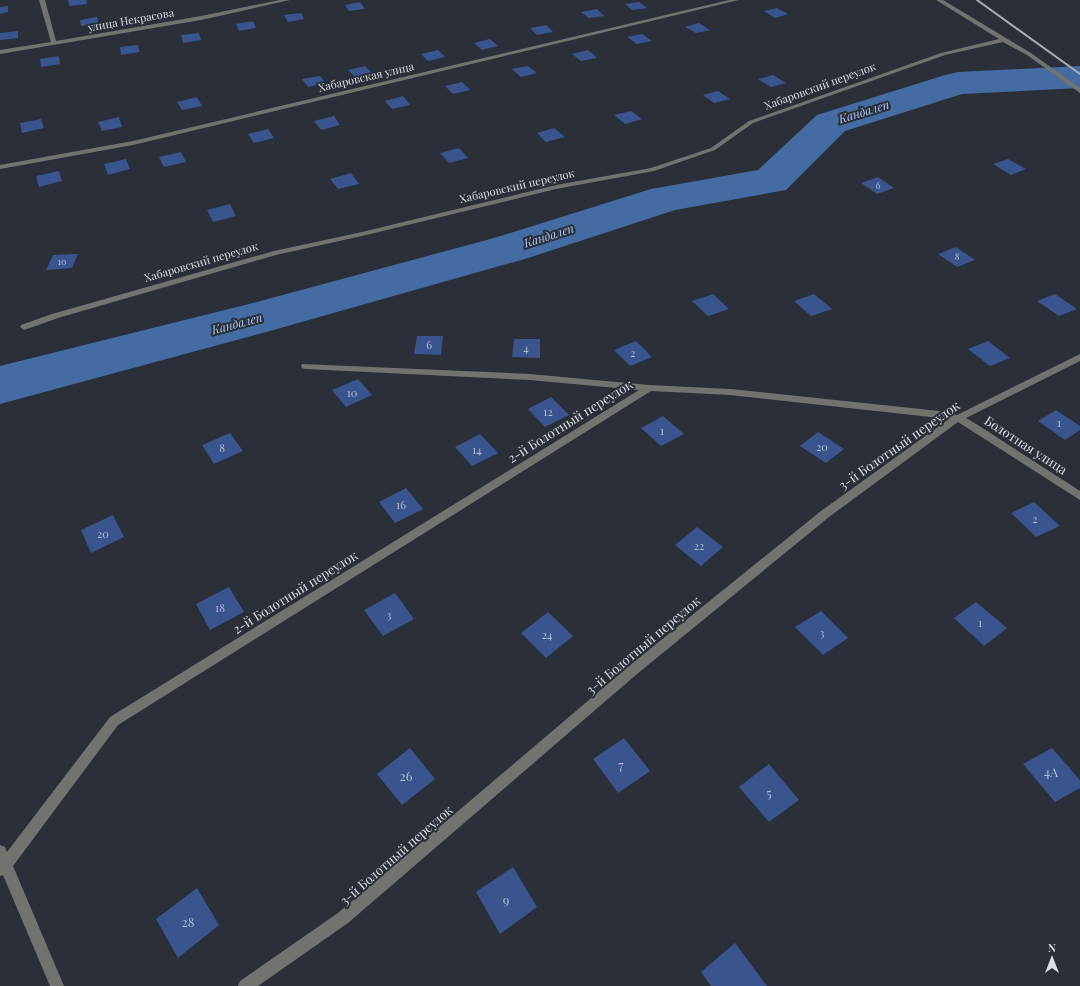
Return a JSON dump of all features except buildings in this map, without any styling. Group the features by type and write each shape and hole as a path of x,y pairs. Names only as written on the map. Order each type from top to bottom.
{"street":[{"path":"42,0 54,43"},
{"path":"248,0 253,7"},
{"name":"улица Некрасова","path":"0,52 200,18 288,0"},
{"name":"Хабаровская улица","path":"0,167 133,142 736,0"},
{"path":"939,0 1029,54 1080,91"},
{"name":"Хабаровский переулок","path":"24,327 54,316 274,253 370,232 556,187 652,170 713,149 751,122 943,54 1004,40"},
{"name":"3-й Болотный переулок","path":"245,986 343,918 633,670 824,514 958,418 1080,357"},
{"name":"2-й Болотный переулок","path":"305,366 530,377 649,388 730,392 939,414 958,418"},
{"name":"2-й Болотный переулок","path":"2,862 114,721 649,388"},
{"name":"Болотная улица","path":"958,418 978,429 1080,496"},
{"path":"2,862 57,986"}],"waterway":[{"name":"Кандалеп","path":"0,385 259,318 511,248 667,198 771,181 831,123 958,83 1080,77"}],"railway":[{"path":"977,0 1080,74"}]}
